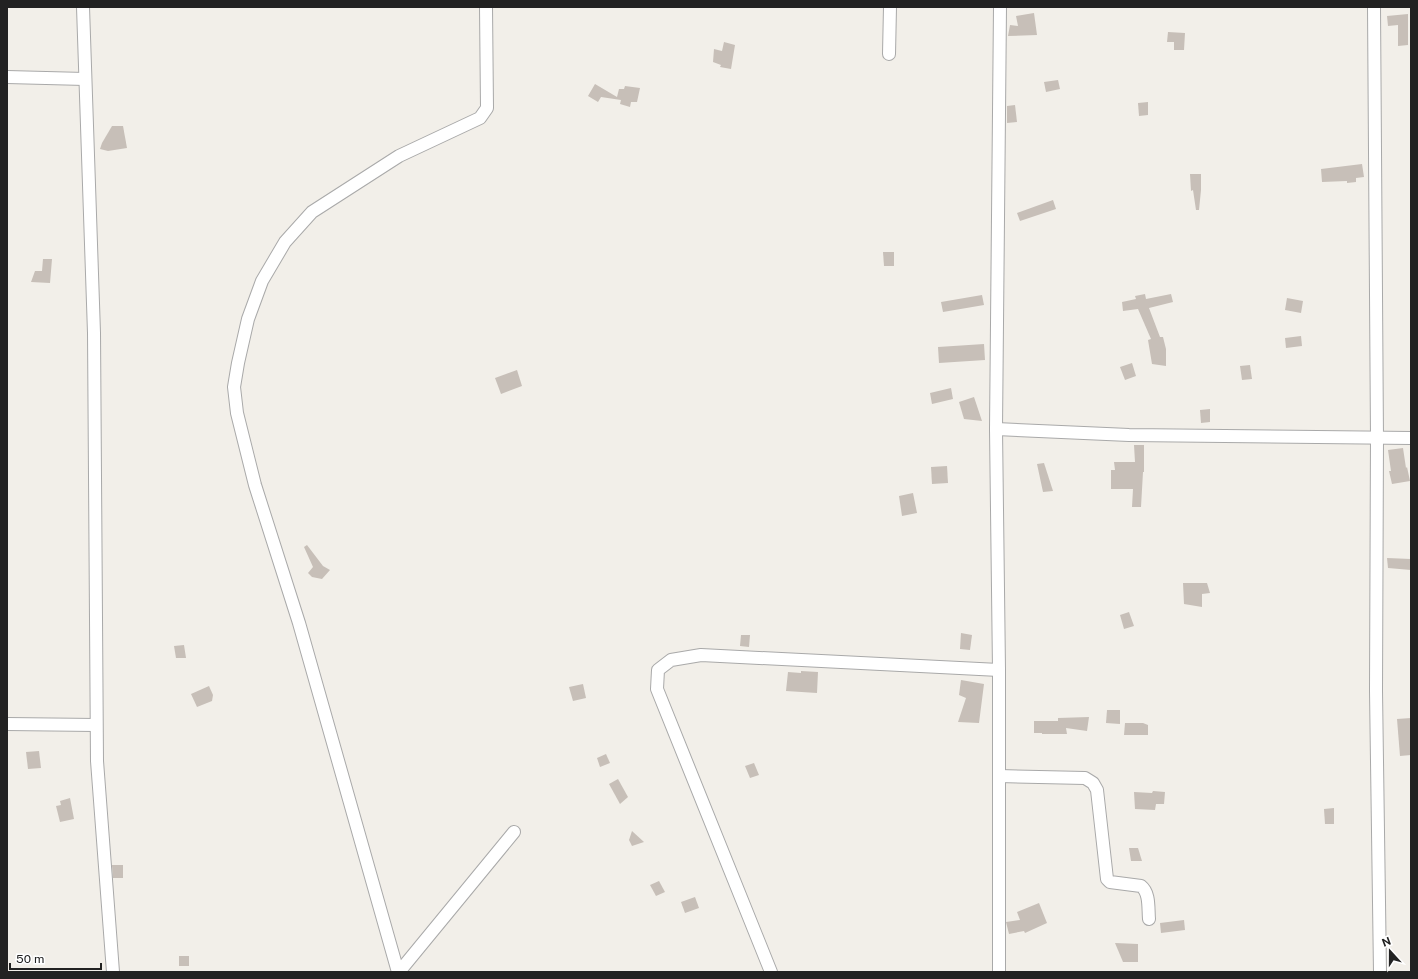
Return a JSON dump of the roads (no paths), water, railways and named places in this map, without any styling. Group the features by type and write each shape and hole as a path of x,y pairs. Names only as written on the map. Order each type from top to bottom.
{"street":[{"path":"83,7 94,333 97,761 113,972"},
{"path":"399,972 299,623 255,485 237,413 234,387 248,319 262,281 285,242 312,212 399,156 480,118 487,108 486,7"},
{"path":"889,54 890,7"},
{"path":"999,972 1000,776 996,429 1000,7"},
{"path":"1374,7 1377,438 1376,691 1380,972"},
{"path":"7,77 85,79"},
{"path":"996,429 1129,435 1411,438"},
{"path":"771,972 658,689 658,670 671,660 701,655 999,670"},
{"path":"7,724 96,725"},
{"path":"1000,776 1085,778 1093,783 1097,790 1106,879 1110,882 1141,886 1145,889 1149,919"},
{"path":"399,972 514,832"}]}
